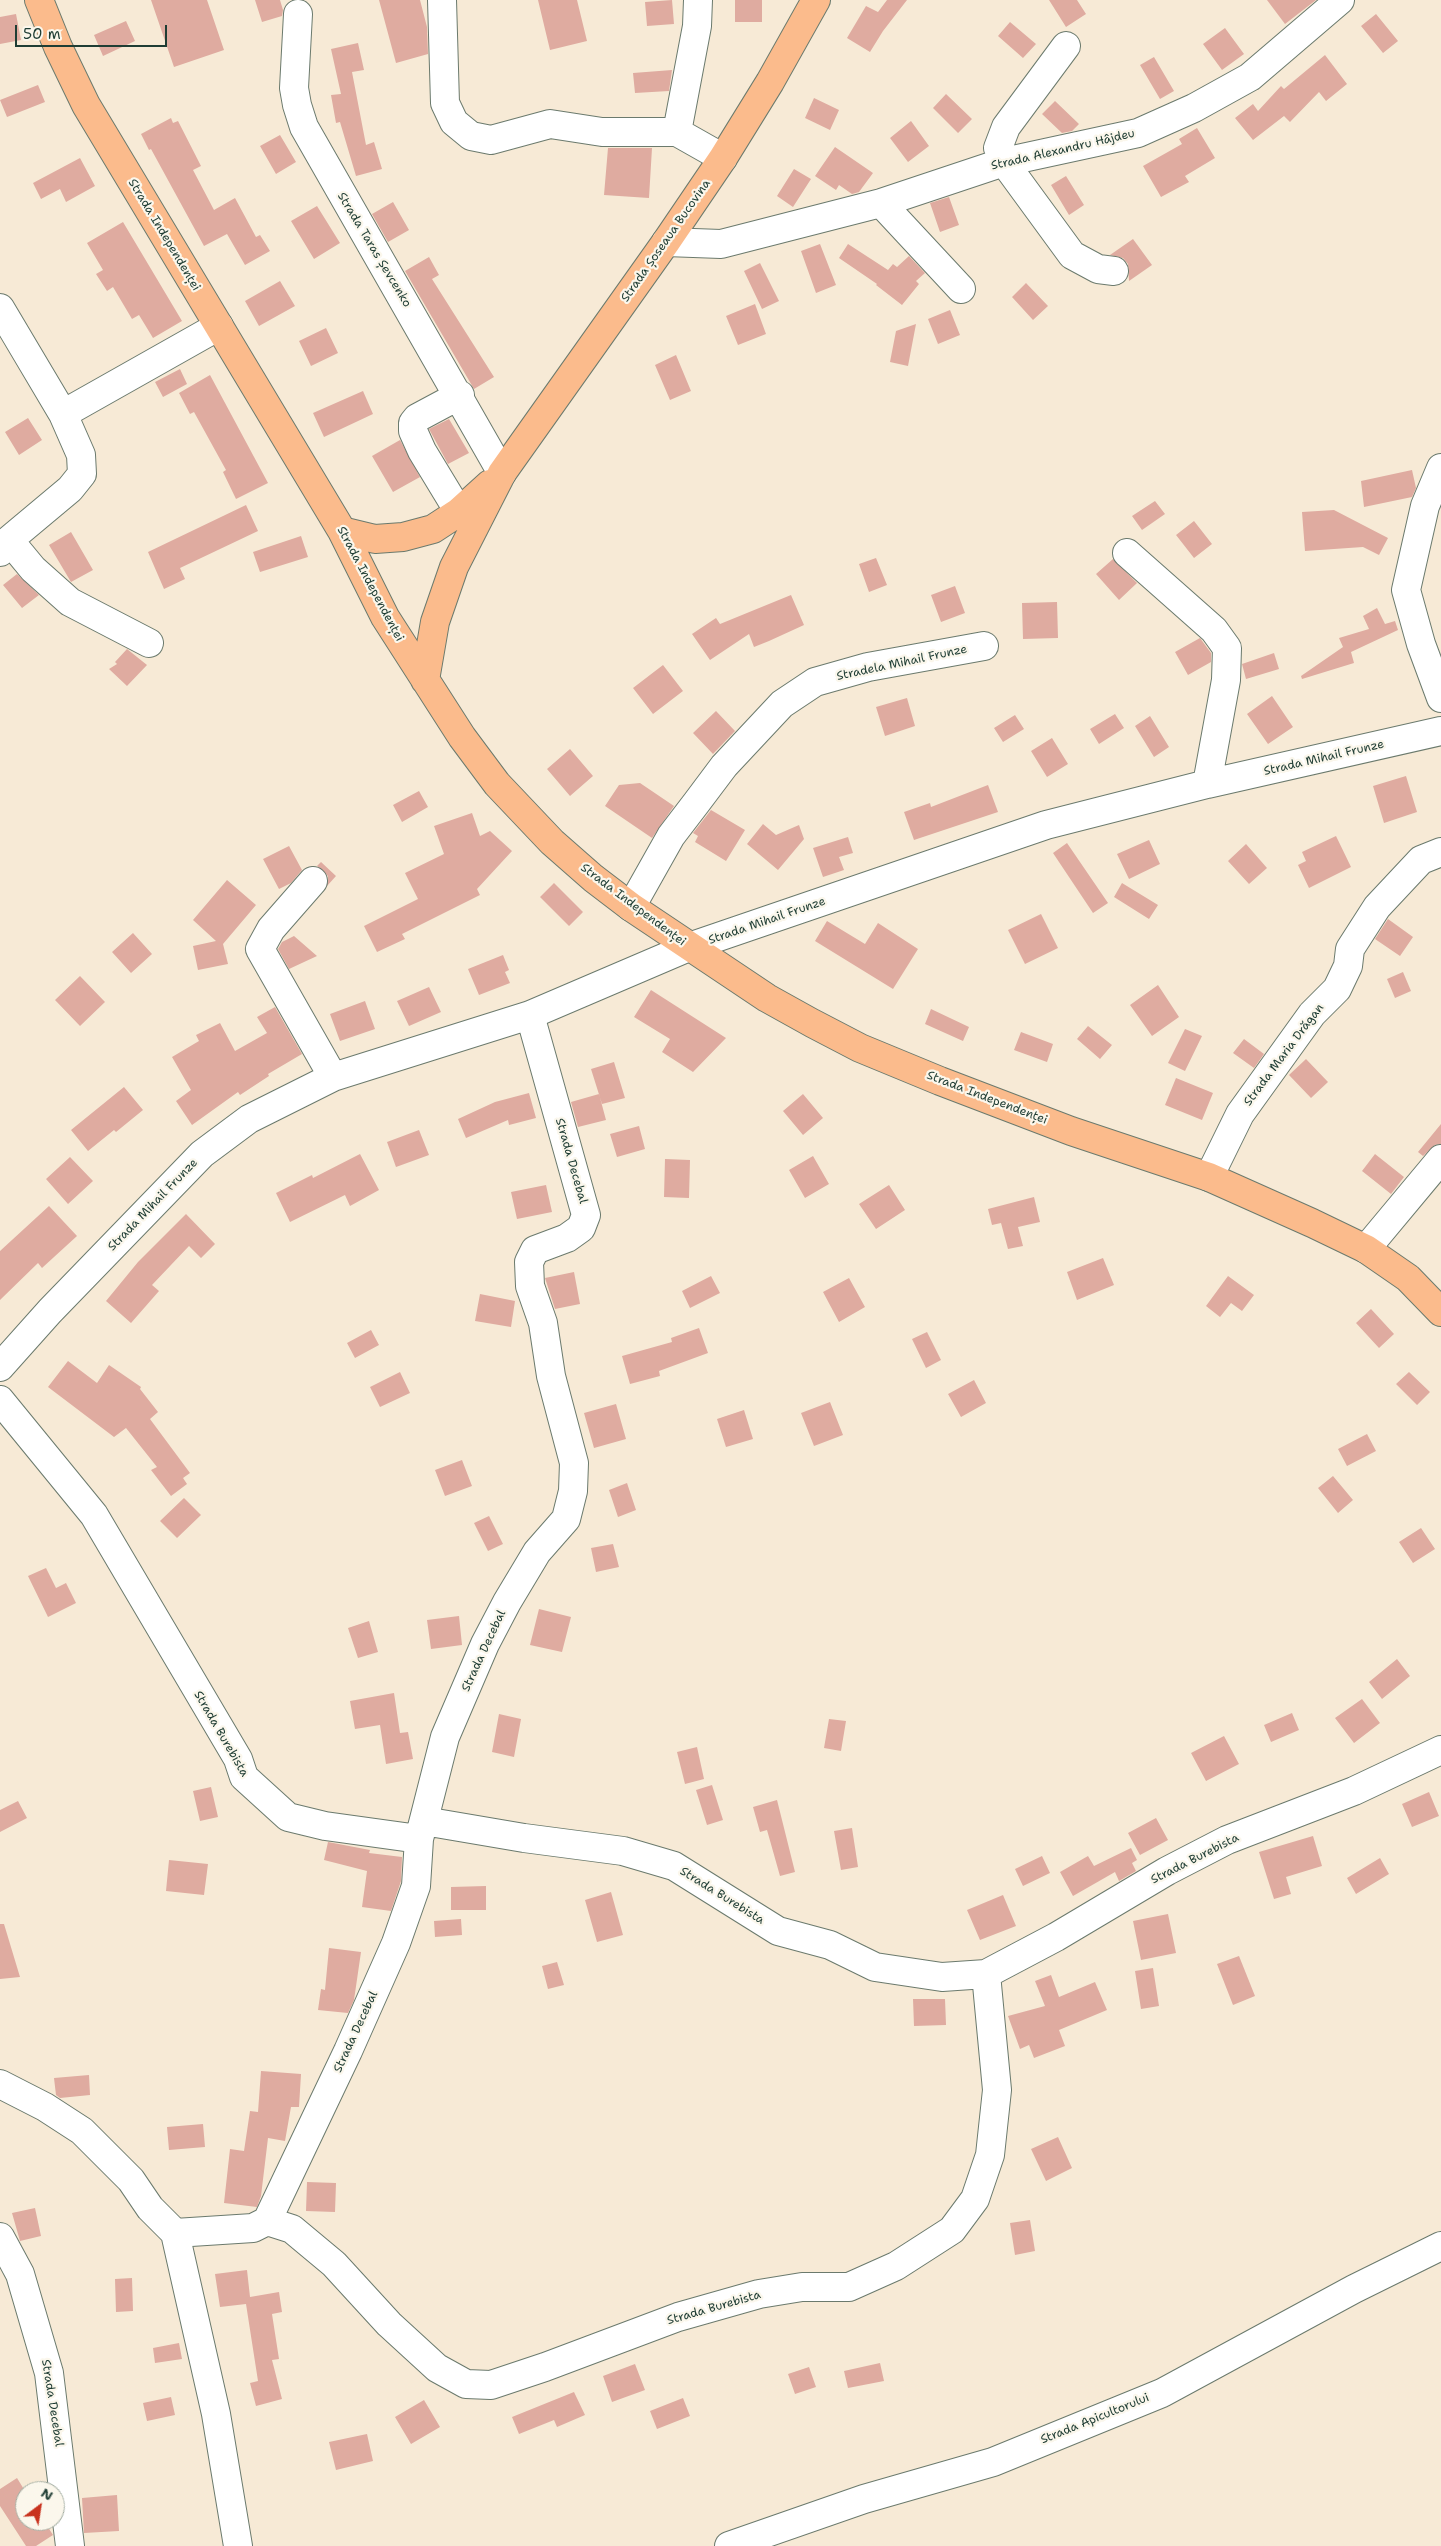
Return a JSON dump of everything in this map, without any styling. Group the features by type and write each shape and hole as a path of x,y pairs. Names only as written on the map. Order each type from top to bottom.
{"main road":[{"name":"Strada Independenței","path":"39,0 58,47 86,105 342,531 385,617 462,737 497,784 552,842 593,878 631,907 766,998 860,1048 940,1081 1063,1127 1209,1177 1366,1249 1408,1278 1441,1312"},
{"name":"Strada Șoseaua Bucovina","path":"425,680 435,622 454,567 502,472 666,242 723,158 770,82 816,0"},
{"name":"Strada Șoseaua Bucovina","path":"342,531 375,540 403,538 433,529 459,512 502,472"}],"street":[{"path":"442,0 445,103 454,122 471,136 491,140 550,124 602,132 677,132 723,158"},
{"path":"677,132 697,26 698,0"},
{"name":"Strada Alexandru Hâjdeu","path":"666,242 721,244 881,203 1004,162 1138,133 1194,108 1250,77 1340,0"},
{"name":"Strada Taras Șevcenko","path":"298,14 294,88 297,106 304,127 460,395 502,472"},
{"path":"1066,46 1006,127 998,148 1004,162 1072,255 1098,269 1114,271"},
{"path":"881,203 961,289"},
{"path":"0,308 63,414 81,455 82,474 70,489 46,512 5,546 70,602 149,644"},
{"path":"63,414 219,326"},
{"path":"459,512 422,451 413,431 413,423 417,418 460,395"},
{"path":"1441,468 1425,506 1406,590 1421,644 1441,698"},
{"path":"1127,553 1214,630 1228,648 1226,680 1207,784"},
{"name":"Stradela Mihail Frunze","path":"631,907 662,852 686,816 724,766 782,704 814,682 868,667 984,646"},
{"name":"Strada Mihail Frunze","path":"0,1367 50,1311 202,1154 249,1119 333,1077 530,1015 689,946 1046,825 1207,784 1441,731"},
{"name":"Strada Maria Drăgan","path":"1209,1177 1240,1114 1312,1014 1337,989 1348,966 1350,949 1377,907 1421,860 1441,852"},
{"path":"313,882 271,929 260,949 333,1077"},
{"name":"Strada Decebal","path":"267,2221 348,2051 396,1943 416,1886 422,1830 445,1737 485,1644 537,1552 566,1519 573,1491 574,1463 552,1376 543,1324 530,1286 529,1262 534,1250 567,1238 581,1228 586,1215 530,1015"},
{"path":"1366,1249 1441,1159"},
{"name":"Strada Burebista","path":"0,1400 94,1515 162,1628 214,1722 238,1759 244,1777 288,1817 335,1828 422,1830 524,1838 623,1851 674,1866 778,1931 830,1945 875,1967 942,1977 986,1974 1056,1937 1167,1871 1227,1840 1354,1791 1441,1750"},
{"name":"Strada Burebista","path":"267,2221 292,2230 334,2264 389,2324 437,2368 466,2384 491,2385 546,2367 678,2316 759,2294 802,2287 849,2286 896,2266 952,2230 975,2199 990,2155 997,2090 986,1974"},
{"path":"0,2084 45,2107 82,2131 131,2180 150,2208 175,2233 216,2414 238,2546"},
{"path":"175,2233 252,2228 267,2221"},
{"name":"Strada Decebal","path":"0,2237 20,2274 49,2373 70,2546"},
{"name":"Strada Apicultorului","path":"729,2546 864,2499 993,2462 1162,2393 1371,2280 1441,2246"}],"building":[{"path":"151,0 207,0 224,50 174,67"},
{"path":"255,0 280,0 283,10 282,16 262,22"},
{"path":"379,0 420,0 427,27 428,54 396,63"},
{"path":"538,0 577,0 587,41 550,50"},
{"path":"672,0 674,24 647,26 645,2"},
{"path":"735,0 762,0 762,22 735,22"},
{"path":"887,0 907,0 883,31 870,52 847,38 866,6 878,12"},
{"path":"1049,0 1077,0 1086,14 1066,27"},
{"path":"1267,0 1316,0 1285,24"},
{"path":"16,14 21,40 0,44 0,17"},
{"path":"1376,14 1398,41 1383,53 1361,26"},
{"path":"126,21 135,41 103,56 94,35"},
{"path":"1010,22 1036,44 1023,58 998,36"},
{"path":"1225,28 1244,54 1222,70 1203,44"},
{"path":"358,43 364,70 352,72 366,145 374,142 382,169 356,176 340,122 336,123 331,95 341,94 331,49"},
{"path":"1325,55 1347,84 1326,101 1319,92 1290,122 1284,116 1253,140 1235,118 1253,104 1258,111 1281,86 1284,89"},
{"path":"1154,57 1174,91 1160,99 1140,65"},
{"path":"672,70 669,91 635,93 633,73"},
{"path":"38,85 45,102 7,117 0,100"},
{"path":"946,94 972,119 958,133 933,108"},
{"path":"814,98 839,110 830,130 805,118"},
{"path":"1055,101 1079,124 1072,131 1062,133 1042,114"},
{"path":"171,118 173,123 178,121 201,166 193,170 214,210 235,198 256,237 260,235 270,251 245,265 227,234 204,246 141,134"},
{"path":"911,121 929,146 908,162 890,138"},
{"path":"1197,128 1215,158 1185,176 1189,182 1161,197 1143,166 1182,144 1179,139"},
{"path":"280,135 296,162 276,174 260,146"},
{"path":"835,147 873,173 859,192 852,194 839,185 836,190 815,176"},
{"path":"608,148 652,148 649,198 604,195"},
{"path":"80,158 95,186 66,202 60,189 41,199 33,183"},
{"path":"794,169 811,179 793,207 777,196"},
{"path":"1066,176 1084,205 1069,215 1051,185"},
{"path":"949,197 959,225 940,232 930,203"},
{"path":"393,202 409,230 388,242 372,214"},
{"path":"317,206 340,243 314,259 291,221"},
{"path":"123,222 182,321 153,338 139,315 132,319 113,287 107,291 96,274 103,270 87,243"},
{"path":"1133,239 1152,265 1129,281 1128,264 1123,258 1110,255"},
{"path":"820,244 836,285 816,293 801,251"},
{"path":"848,244 888,270 893,264 897,267 909,256 925,273 916,281 919,284 902,305 877,284 839,258"},
{"path":"429,257 439,275 432,279 494,377 474,389 405,271"},
{"path":"760,263 779,301 762,309 744,271"},
{"path":"280,281 295,306 259,326 245,301"},
{"path":"1026,283 1048,306 1033,320 1012,297"},
{"path":"755,304 766,334 738,345 726,316"},
{"path":"950,310 960,335 938,344 928,319"},
{"path":"916,324 908,366 890,362 896,331"},
{"path":"326,328 338,353 311,366 299,341"},
{"path":"676,355 691,391 670,400 655,365"},
{"path":"180,369 187,384 163,397 155,382"},
{"path":"210,375 268,483 236,499 223,472 226,470 194,412 190,414 179,393"},
{"path":"363,391 373,414 324,437 313,413"},
{"path":"28,418 42,440 19,455 5,432"},
{"path":"449,419 469,453 448,464 429,429"},
{"path":"400,440 420,477 393,492 372,456"},
{"path":"1412,470 1416,488 1412,497 1364,507 1361,481"},
{"path":"1155,501 1165,514 1142,530 1132,516"},
{"path":"246,505 258,531 180,568 185,579 164,589 148,552"},
{"path":"1334,510 1388,538 1379,555 1363,547 1305,551 1302,512"},
{"path":"1194,521 1212,544 1194,558 1176,535"},
{"path":"71,532 93,570 71,582 49,545"},
{"path":"301,536 308,557 260,572 253,552"},
{"path":"876,558 887,585 869,592 859,564"},
{"path":"1113,559 1137,583 1119,600 1096,574"},
{"path":"17,574 39,595 22,608 3,585"},
{"path":"955,586 965,613 941,622 931,595"},
{"path":"791,595 804,625 754,647 749,634 710,660 692,634 716,618 720,624"},
{"path":"1057,602 1058,638 1023,639 1022,603"},
{"path":"1377,608 1385,624 1395,621 1398,630 1351,652 1354,663 1302,679 1301,676 1343,647 1339,638 1369,629 1363,616"},
{"path":"1200,638 1211,653 1211,662 1188,675 1175,652"},
{"path":"127,649 147,665 127,686 109,669 117,664 115,662"},
{"path":"1274,653 1279,669 1246,679 1242,664"},
{"path":"663,665 683,691 653,714 633,688"},
{"path":"1272,696 1293,727 1268,744 1247,714"},
{"path":"907,698 915,726 885,736 876,707"},
{"path":"716,711 735,731 713,754 693,733"},
{"path":"1115,714 1124,728 1099,744 1090,729"},
{"path":"1015,715 1024,729 1003,742 994,728"},
{"path":"1150,716 1169,747 1154,757 1135,726"},
{"path":"1052,738 1068,764 1047,777 1031,751"},
{"path":"570,749 593,776 570,796 547,769"},
{"path":"1406,776 1417,812 1384,823 1373,786"},
{"path":"640,783 674,806 652,838 605,806 619,785"},
{"path":"988,785 998,812 914,840 904,812 930,803 931,807"},
{"path":"419,791 428,807 402,822 393,805"},
{"path":"711,810 745,830 726,861 695,842 698,836 693,833"},
{"path":"472,813 480,836 490,831 512,851 477,889 480,895 402,934 405,939 377,952 364,926 418,899 405,873 444,854 434,826"},
{"path":"763,824 776,835 799,825 804,839 778,870 747,844"},
{"path":"1336,836 1351,867 1309,888 1298,865 1306,861 1302,852"},
{"path":"848,837 853,853 839,857 844,870 823,877 813,848"},
{"path":"1149,840 1160,864 1129,879 1117,854"},
{"path":"1067,843 1108,903 1093,913 1053,853"},
{"path":"1246,844 1267,868 1249,884 1228,861"},
{"path":"289,846 302,870 291,883 279,889 263,859"},
{"path":"321,862 336,876 327,886 328,876 317,866"},
{"path":"227,880 256,905 223,944 228,964 198,970 193,946 216,941 193,920"},
{"path":"554,883 583,912 569,926 540,897"},
{"path":"1122,883 1158,905 1149,919 1114,897"},
{"path":"1041,914 1058,948 1025,964 1008,930"},
{"path":"1388,919 1413,937 1400,956 1375,939"},
{"path":"827,921 865,944 878,923 918,949 893,989 815,941"},
{"path":"133,933 152,954 131,973 112,952"},
{"path":"294,936 317,956 289,969 278,949 282,942"},
{"path":"503,955 509,970 505,972 510,983 479,995 468,969"},
{"path":"1403,972 1411,991 1395,998 1387,979"},
{"path":"80,976 105,1002 80,1026 55,1000"},
{"path":"1158,985 1179,1017 1152,1036 1130,1005"},
{"path":"429,987 441,1012 409,1026 397,1001"},
{"path":"651,990 726,1038 693,1072 662,1052 670,1039 634,1017"},
{"path":"365,1001 375,1029 340,1041 330,1014"},
{"path":"275,1007 302,1054 268,1074 269,1076 240,1095 238,1092 192,1125 176,1101 191,1090 172,1057 199,1041 196,1035 220,1023 235,1051 267,1033 257,1017"},
{"path":"931,1009 969,1027 963,1041 925,1024"},
{"path":"1088,1026 1112,1045 1100,1059 1077,1039"},
{"path":"1185,1029 1202,1036 1185,1071 1168,1063"},
{"path":"1021,1032 1053,1044 1047,1062 1014,1050"},
{"path":"1244,1039 1264,1054 1254,1068 1233,1053"},
{"path":"1306,1059 1328,1082 1311,1098 1289,1075"},
{"path":"614,1062 625,1098 602,1104 591,1069"},
{"path":"1176,1078 1213,1093 1202,1120 1165,1105"},
{"path":"124,1087 143,1110 116,1132 114,1130 88,1151 71,1130"},
{"path":"529,1093 536,1118 509,1125 508,1120 466,1138 458,1119 495,1102"},
{"path":"599,1094 606,1120 578,1127 571,1102"},
{"path":"803,1094 823,1118 803,1135 783,1111"},
{"path":"1441,1124 1441,1144 1435,1145 1423,1156 1418,1152"},
{"path":"639,1126 645,1149 617,1157 610,1134"},
{"path":"419,1130 429,1155 396,1167 387,1142"},
{"path":"360,1154 379,1190 350,1206 345,1195 290,1222 276,1193 312,1175 313,1178"},
{"path":"1375,1154 1404,1177 1391,1194 1362,1171"},
{"path":"813,1156 829,1184 805,1198 789,1170"},
{"path":"70,1157 93,1181 68,1204 46,1179"},
{"path":"665,1159 690,1160 689,1198 664,1197"},
{"path":"546,1185 552,1212 517,1219 511,1192"},
{"path":"889,1185 905,1210 876,1229 859,1204"},
{"path":"1034,1197 1040,1222 1018,1227 1023,1246 1008,1249 1001,1223 992,1225 988,1209"},
{"path":"49,1206 77,1236 42,1268 38,1263 0,1300 0,1251"},
{"path":"186,1214 215,1244 201,1258 189,1246 152,1285 159,1291 131,1323 106,1301 138,1262"},
{"path":"1103,1258 1114,1285 1077,1300 1067,1272"},
{"path":"574,1272 580,1304 555,1309 545,1278"},
{"path":"711,1276 720,1293 690,1308 682,1291"},
{"path":"1228,1276 1254,1295 1242,1311 1231,1303 1220,1317 1206,1306"},
{"path":"849,1278 865,1307 839,1322 823,1292"},
{"path":"480,1294 515,1301 511,1327 475,1321"},
{"path":"1371,1309 1394,1334 1379,1348 1356,1323"},
{"path":"699,1328 708,1353 659,1371 660,1376 630,1384 622,1356 672,1342 671,1338"},
{"path":"371,1330 379,1345 355,1358 347,1343"},
{"path":"927,1332 941,1360 926,1368 912,1339"},
{"path":"68,1361 97,1383 109,1365 141,1387 140,1389 158,1412 150,1419 190,1473 183,1478 187,1484 171,1496 151,1470 157,1467 126,1428 114,1437 48,1387"},
{"path":"400,1372 410,1393 380,1407 370,1387"},
{"path":"1409,1372 1430,1392 1417,1405 1396,1384"},
{"path":"974,1380 986,1403 961,1417 948,1394"},
{"path":"830,1402 843,1435 814,1446 801,1413"},
{"path":"616,1404 626,1439 594,1448 584,1413"},
{"path":"744,1410 753,1439 726,1447 717,1419"},
{"path":"1367,1434 1376,1451 1347,1466 1338,1449"},
{"path":"462,1460 472,1486 445,1496 435,1470"},
{"path":"1333,1476 1353,1500 1338,1513 1318,1488"},
{"path":"627,1483 636,1510 618,1517 609,1490"},
{"path":"184,1498 201,1515 177,1538 160,1521"},
{"path":"489,1516 503,1544 488,1551 474,1523"},
{"path":"1421,1528 1435,1549 1413,1563 1399,1542"},
{"path":"613,1544 619,1567 596,1572 591,1548"},
{"path":"46,1568 56,1588 66,1583 76,1603 48,1617 28,1576"},
{"path":"539,1609 571,1617 562,1652 530,1645"},
{"path":"459,1616 462,1645 431,1649 427,1620"},
{"path":"369,1621 378,1652 358,1658 348,1628"},
{"path":"1397,1659 1410,1676 1382,1699 1369,1682"},
{"path":"394,1693 400,1733 408,1732 413,1759 386,1764 380,1725 355,1729 350,1701"},
{"path":"1362,1699 1380,1723 1354,1743 1335,1718"},
{"path":"1292,1713 1299,1730 1271,1742 1264,1725"},
{"path":"499,1714 521,1719 514,1757 492,1752"},
{"path":"829,1719 846,1721 841,1751 824,1748"},
{"path":"1224,1736 1239,1764 1206,1781 1191,1753"},
{"path":"697,1747 704,1779 685,1784 677,1752"},
{"path":"712,1785 723,1820 707,1825 696,1790"},
{"path":"211,1787 218,1817 200,1821 193,1791"},
{"path":"1429,1792 1439,1816 1412,1827 1402,1804"},
{"path":"777,1800 795,1872 780,1876 767,1830 760,1832 753,1807"},
{"path":"18,1801 27,1818 0,1832 0,1810"},
{"path":"1156,1818 1168,1840 1140,1855 1128,1833"},
{"path":"852,1828 858,1867 841,1870 834,1831"},
{"path":"1313,1836 1322,1866 1286,1877 1291,1894 1274,1899 1259,1852"},
{"path":"328,1842 370,1850 369,1853 402,1857 401,1881 391,1911 362,1907 367,1871 324,1860"},
{"path":"1131,1848 1137,1860 1132,1863 1136,1871 1119,1881 1115,1872 1073,1896 1060,1872 1088,1856 1094,1866"},
{"path":"1042,1856 1050,1873 1023,1886 1015,1869"},
{"path":"1380,1858 1389,1874 1356,1894 1347,1878"},
{"path":"169,1860 208,1864 204,1895 166,1891"},
{"path":"486,1886 486,1910 451,1910 451,1887"},
{"path":"611,1892 623,1935 597,1942 585,1900"},
{"path":"1003,1895 1016,1926 980,1940 967,1910"},
{"path":"1168,1914 1176,1953 1141,1960 1133,1921"},
{"path":"461,1919 462,1935 435,1937 434,1921"},
{"path":"0,1924 4,1924 20,1977 0,1979"},
{"path":"329,1948 361,1952 354,2000 348,2013 318,2010 321,1989 325,1990"},
{"path":"1239,1956 1255,1996 1233,2005 1217,1964"},
{"path":"557,1962 564,1985 548,1989 542,1966"},
{"path":"1153,1968 1159,2006 1141,2009 1135,1971"},
{"path":"1051,1975 1059,1997 1095,1982 1107,2010 1059,2030 1065,2046 1034,2058 1029,2045 1020,2049 1008,2016 1045,2006 1035,1981"},
{"path":"913,1999 945,1999 946,2025 914,2026"},
{"path":"261,2071 301,2074 299,2107 291,2107 285,2141 268,2138 261,2196 257,2207 224,2203 230,2149 244,2151 250,2111 258,2112"},
{"path":"89,2075 90,2095 60,2098 56,2095 54,2078"},
{"path":"203,2124 205,2147 169,2150 167,2127"},
{"path":"1058,2137 1072,2168 1046,2181 1031,2149"},
{"path":"307,2182 336,2183 335,2212 306,2211"},
{"path":"35,2208 41,2236 20,2241 12,2213"},
{"path":"1030,2220 1035,2251 1015,2255 1010,2223"},
{"path":"247,2270 250,2297 279,2292 282,2312 272,2314 279,2359 272,2360 282,2399 256,2406 250,2383 258,2381 246,2304 220,2307 215,2274"},
{"path":"132,2278 133,2311 116,2312 115,2279"},
{"path":"179,2343 182,2359 155,2363 153,2348"},
{"path":"880,2363 884,2381 848,2388 844,2371"},
{"path":"635,2364 645,2390 612,2402 603,2376"},
{"path":"809,2367 816,2387 795,2394 788,2374"},
{"path":"574,2392 585,2415 557,2427 554,2420 519,2434 512,2417"},
{"path":"171,2397 175,2415 147,2421 143,2403"},
{"path":"683,2398 690,2416 657,2429 650,2411"},
{"path":"424,2400 440,2427 411,2444 395,2417"},
{"path":"367,2434 373,2461 336,2470 329,2442"},
{"path":"17,2478 19,2481 15,2481 15,2529 0,2506 0,2489"},
{"path":"117,2495 119,2531 84,2533 82,2498"},
{"path":"16,2531 50,2531 53,2535 36,2546 26,2546"}]}
